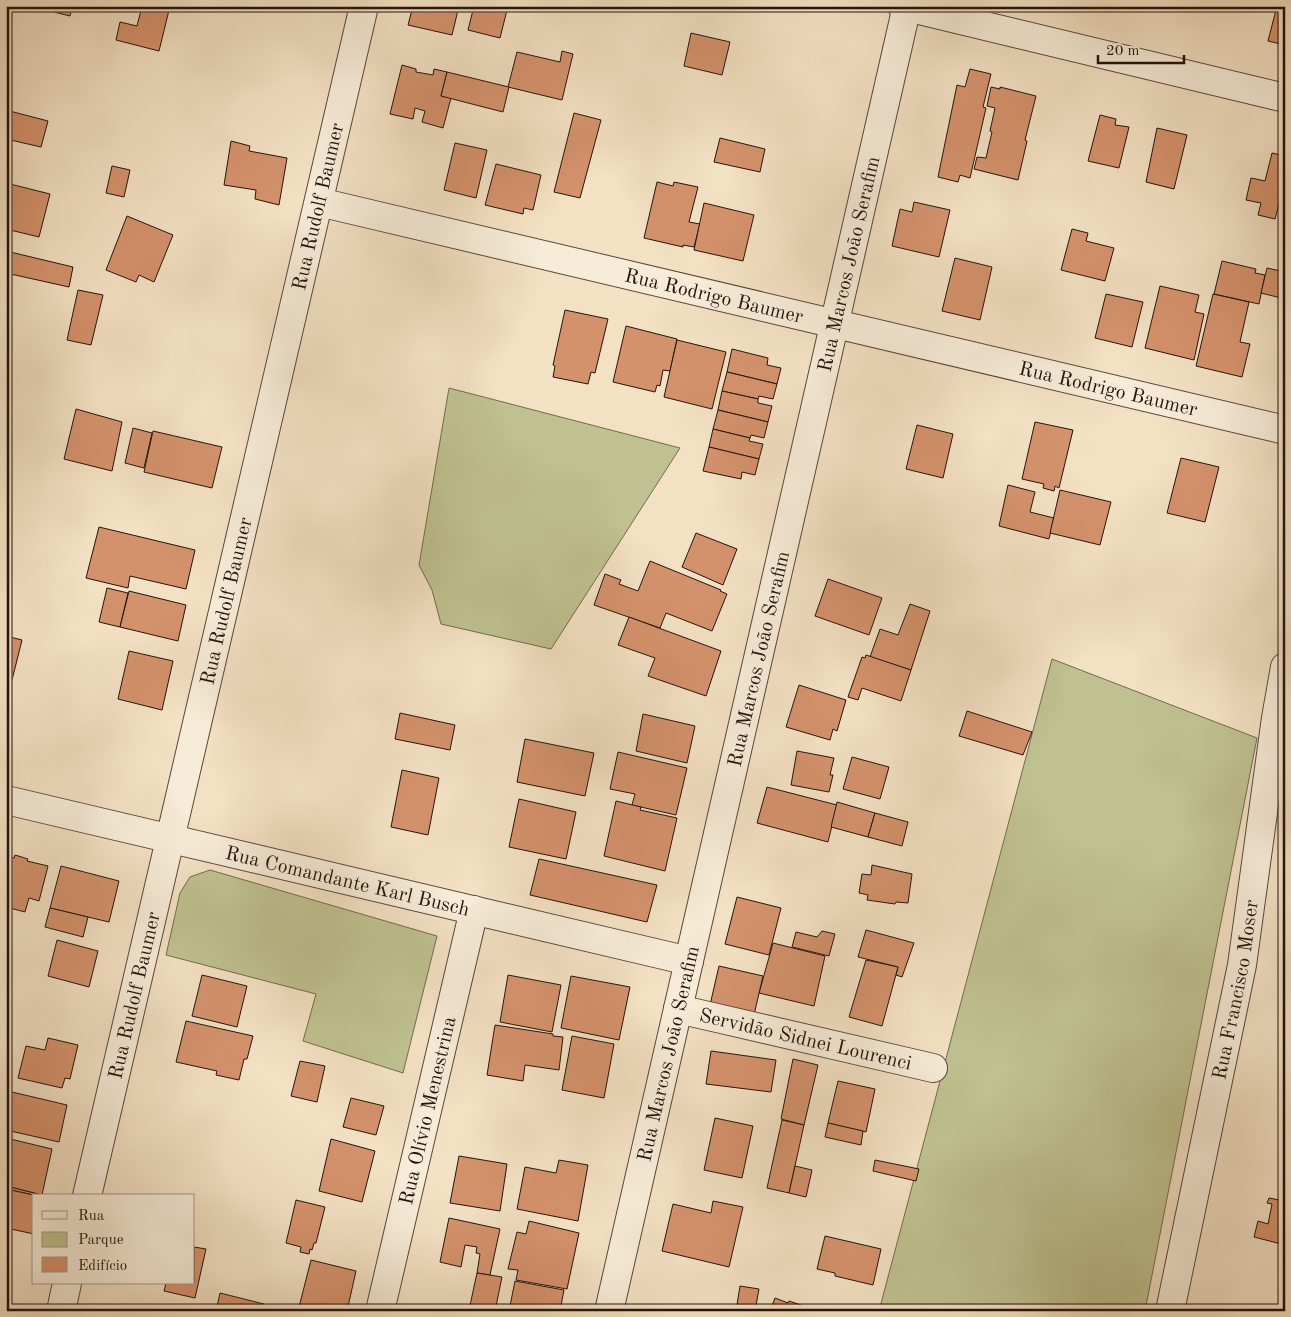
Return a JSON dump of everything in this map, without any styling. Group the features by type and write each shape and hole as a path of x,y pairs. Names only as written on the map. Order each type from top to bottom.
{"street":[{"name":"Rua Rudolf Baumer","path":"87,1194 364,6"},
{"path":"905,7 1285,98"},
{"name":"Rua Marcos João Serafim","path":"609,1311 905,7"},
{"name":"Rua Rodrigo Baumer","path":"319,202 1285,430"},
{"name":"Rua Francisco Moser","path":"1170,1311 1242,965 1276,718 1285,667"},
{"name":"Rua Comandante Karl Busch","path":"6,800 689,961"},
{"name":"Rua Olívio Menestrina","path":"380,1311 474,910"},
{"name":"Servidão Sidnei Lourenci","path":"678,1009 933,1068"},
{"path":"61,1311 67,1284"}],"green space":[{"path":"449,388 680,448 551,649 441,624 432,590 419,565"},
{"path":"1052,659 1257,738 1145,1311 879,1311"},
{"path":"210,870 437,936 403,1073 303,1041 316,994 166,955 180,893 190,877"}],"building":[{"path":"30,6 72,6 70,16"},
{"path":"142,6 170,6 159,51 116,40 120,22 137,26"},
{"path":"413,6 459,6 452,35 408,25"},
{"path":"474,6 508,6 500,38 468,30"},
{"path":"1277,6 1285,6 1285,45 1268,41"},
{"path":"691,33 730,42 722,75 684,66"},
{"path":"562,51 573,54 562,100 508,87 517,52 560,62"},
{"path":"402,65 416,69 416,72 433,75 434,69 447,72 441,96 451,98 443,128 422,122 425,111 415,108 413,119 390,114"},
{"path":"970,69 991,74 983,107 986,108 970,178 960,175 958,182 938,177 957,85 965,87"},
{"path":"447,72 509,87 503,112 441,96"},
{"path":"991,87 1000,89 1000,87 1036,96 1025,140 1027,141 1018,180 974,169 977,157 986,158 992,132 990,131 995,108 987,106"},
{"path":"6,110 48,121 41,147 6,139"},
{"path":"574,113 601,120 580,198 554,192"},
{"path":"1100,115 1116,119 1115,125 1129,127 1119,168 1088,161"},
{"path":"1157,128 1187,135 1174,189 1146,182"},
{"path":"720,138 765,149 760,172 714,162"},
{"path":"231,141 250,146 249,151 287,158 279,205 255,199 256,190 224,185"},
{"path":"455,143 487,150 476,198 444,190"},
{"path":"1272,153 1285,156 1285,181 1275,219 1258,215 1261,203 1246,200 1251,178 1265,181"},
{"path":"496,164 541,175 533,210 524,208 523,214 485,205"},
{"path":"112,166 130,170 124,197 106,193"},
{"path":"657,182 673,186 674,182 698,187 689,222 700,224 694,247 683,245 683,247 644,238"},
{"path":"6,183 50,194 39,237 6,229"},
{"path":"914,202 950,210 939,257 892,246 900,209 912,212"},
{"path":"704,203 754,215 743,261 694,250"},
{"path":"127,216 173,235 154,282 139,275 136,282 106,270"},
{"path":"1072,229 1088,233 1086,241 1114,248 1105,281 1061,270"},
{"path":"6,251 73,267 69,287 6,273"},
{"path":"955,258 992,267 980,320 942,311"},
{"path":"1222,261 1256,269 1255,273 1265,275 1259,304 1214,294"},
{"path":"1267,268 1285,272 1285,299 1261,293"},
{"path":"1160,286 1199,295 1195,312 1204,314 1194,360 1145,348"},
{"path":"78,290 103,295 91,345 67,340"},
{"path":"1106,294 1143,302 1132,347 1095,338"},
{"path":"1213,294 1249,302 1240,342 1250,344 1242,377 1196,366"},
{"path":"565,310 608,319 595,373 591,372 588,384 553,377 555,366 553,365"},
{"path":"626,326 677,339 670,371 663,370 660,386 657,385 655,392 613,382"},
{"path":"6,331 12,332 6,359"},
{"path":"677,340 726,352 712,409 664,397"},
{"path":"732,349 768,358 767,365 781,368 777,384 727,372"},
{"path":"727,372 777,384 773,399 759,396 758,399 722,391"},
{"path":"722,391 758,399 758,403 772,406 768,422 718,410"},
{"path":"76,409 122,422 112,471 64,459"},
{"path":"718,410 768,422 764,438 751,435 750,438 713,429"},
{"path":"1035,422 1073,430 1059,488 1055,486 1054,491 1043,488 1044,484 1022,479"},
{"path":"917,425 953,434 943,478 906,469"},
{"path":"133,428 152,433 144,468 125,463"},
{"path":"713,429 750,438 749,441 763,444 759,459 709,447"},
{"path":"153,431 222,447 212,488 144,472"},
{"path":"709,447 759,459 755,475 742,472 741,479 703,471"},
{"path":"1181,458 1219,467 1205,522 1167,513"},
{"path":"1008,485 1035,492 1030,512 1054,518 1049,539 999,526"},
{"path":"1060,490 1111,502 1100,545 1050,533"},
{"path":"6,525 11,526 6,545"},
{"path":"99,527 195,550 186,589 130,576 128,588 86,578"},
{"path":"696,533 737,549 723,585 682,567"},
{"path":"650,561 727,594 712,631 666,613 660,628 594,605 605,574 621,580 619,584 638,591"},
{"path":"828,579 882,598 869,635 815,616"},
{"path":"107,588 128,593 120,627 99,622"},
{"path":"129,591 186,605 178,641 120,627"},
{"path":"910,604 930,611 911,670 870,657 880,629 898,635"},
{"path":"629,617 721,651 706,696 648,676 655,658 618,645"},
{"path":"6,636 22,640 9,692 6,692"},
{"path":"129,651 173,661 162,710 118,699"},
{"path":"866,655 911,670 901,701 862,688 858,700 848,697 862,657 865,658"},
{"path":"799,685 846,700 837,731 833,729 830,740 786,727"},
{"path":"967,711 1032,732 1023,755 959,736"},
{"path":"400,713 455,725 450,750 395,739"},
{"path":"643,714 695,726 687,763 636,751"},
{"path":"525,739 594,753 585,796 517,782"},
{"path":"797,751 834,758 829,792 791,785"},
{"path":"618,752 687,768 676,815 632,805 635,794 610,789"},
{"path":"852,757 889,767 880,799 843,789"},
{"path":"402,770 439,778 428,835 391,827"},
{"path":"767,787 837,805 828,842 757,823"},
{"path":"519,799 576,812 566,859 509,847"},
{"path":"616,801 641,807 640,810 677,818 665,871 604,856"},
{"path":"837,802 875,813 868,837 831,827"},
{"path":"875,813 908,822 902,846 868,837"},
{"path":"15,855 28,859 27,861 48,866 39,901 29,898 25,912 6,907 6,856 14,858"},
{"path":"539,859 657,885 647,922 530,895"},
{"path":"872,865 912,874 908,903 896,902 895,904 867,900 868,895 859,893 862,874 871,875"},
{"path":"61,866 119,881 109,922 50,908"},
{"path":"737,897 781,908 769,955 725,944"},
{"path":"50,908 88,917 83,937 45,927"},
{"path":"866,930 914,943 902,977 896,975 898,967 858,957"},
{"path":"822,931 835,934 829,956 792,947 796,932 817,937"},
{"path":"57,940 98,951 89,987 48,976"},
{"path":"773,943 825,956 814,1006 759,993"},
{"path":"866,960 898,967 882,1026 849,1017"},
{"path":"719,966 763,976 754,1015 710,1005"},
{"path":"202,975 247,986 237,1027 192,1016"},
{"path":"508,975 561,985 552,1032 500,1022"},
{"path":"571,976 630,987 619,1040 561,1028"},
{"path":"186,1021 253,1036 247,1059 244,1059 239,1080 216,1075 217,1071 176,1062"},
{"path":"495,1025 563,1037 559,1070 525,1065 523,1081 487,1075"},
{"path":"572,1036 614,1044 604,1098 562,1090"},
{"path":"48,1038 78,1045 70,1079 65,1078 62,1088 18,1078 26,1046 45,1050"},
{"path":"711,1051 776,1060 771,1092 706,1084"},
{"path":"793,1059 818,1065 804,1125 781,1119"},
{"path":"300,1061 325,1066 317,1102 291,1096"},
{"path":"838,1081 875,1089 866,1132 828,1123"},
{"path":"12,1092 67,1105 59,1142 6,1130 6,1093 11,1094"},
{"path":"351,1098 384,1106 376,1135 343,1127"},
{"path":"715,1118 753,1126 742,1178 704,1170"},
{"path":"782,1120 804,1125 789,1193 767,1188"},
{"path":"828,1123 863,1131 861,1145 825,1137"},
{"path":"6,1138 52,1149 42,1194 6,1186"},
{"path":"331,1139 375,1151 362,1202 319,1191"},
{"path":"459,1156 507,1164 500,1211 450,1203"},
{"path":"559,1160 588,1165 578,1221 517,1209 525,1167 556,1173"},
{"path":"875,1160 919,1169 916,1181 873,1171"},
{"path":"795,1166 812,1170 806,1197 789,1193"},
{"path":"6,1186 39,1194 32,1195 6,1189"},
{"path":"6,1189 32,1195 32,1234 6,1228"},
{"path":"1269,1198 1285,1201 1285,1245 1254,1237 1258,1221 1268,1224 1272,1204 1267,1203"},
{"path":"296,1200 325,1207 316,1243 314,1243 312,1250 310,1249 309,1254 300,1252 301,1247 286,1243"},
{"path":"713,1201 743,1207 729,1267 662,1251 673,1204 711,1213"},
{"path":"449,1218 500,1229 490,1275 477,1273 480,1254 476,1253 477,1247 465,1245 461,1267 440,1262"},
{"path":"529,1221 579,1233 567,1289 516,1280 518,1270 508,1269 517,1232 526,1234"},
{"path":"825,1236 881,1249 873,1285 835,1276 835,1273 817,1269"},
{"path":"195,1247 206,1249 195,1298 164,1291 166,1284 195,1284"},
{"path":"311,1260 356,1271 347,1311 316,1311 299,1307"},
{"path":"477,1273 502,1277 495,1311 469,1310"},
{"path":"515,1281 564,1290 560,1311 509,1311"},
{"path":"740,1286 759,1289 755,1311 736,1311"},
{"path":"220,1293 264,1304 263,1311 216,1311"},
{"path":"775,1298 788,1303 789,1301 819,1311 770,1311"}]}
